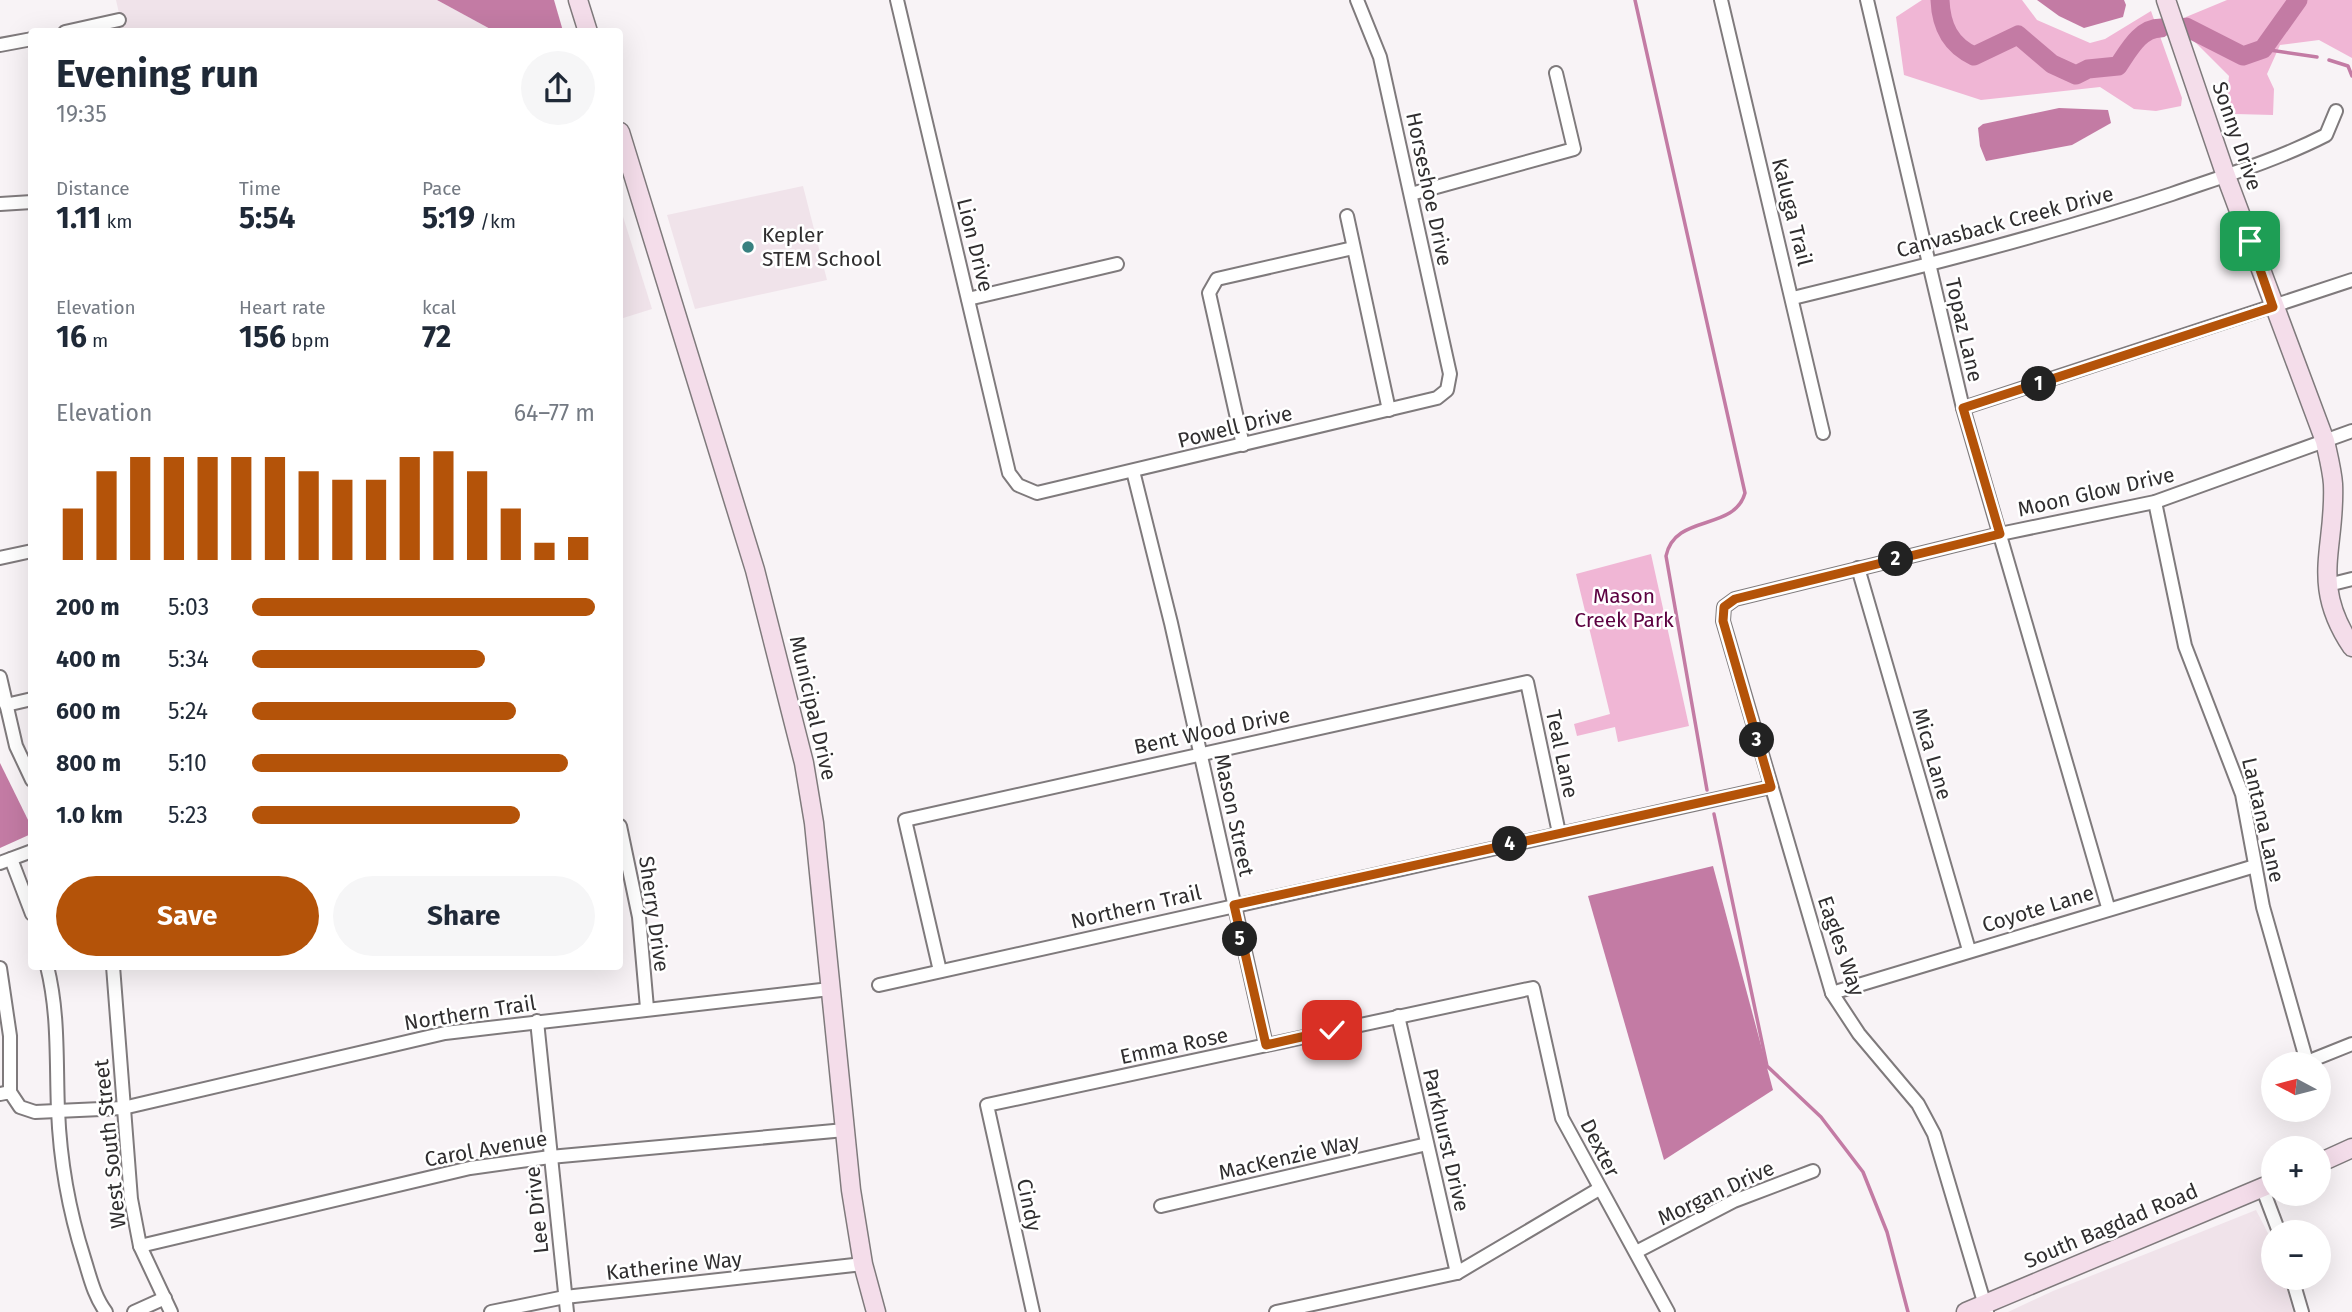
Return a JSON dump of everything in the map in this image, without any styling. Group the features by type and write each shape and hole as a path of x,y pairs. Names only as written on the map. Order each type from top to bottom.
{"street":[{"path":"578,0 587,28"},
{"name":"Lion Drive","path":"897,0 1009,473 1018,485 1028,491"},
{"name":"Horseshoe Drive","path":"1357,0 1377,44 1450,374 1447,390"},
{"name":"Kaluga Trail","path":"1721,0 1823,433"},
{"name":"Topaz Lane","path":"1867,0 1963,408 2108,908"},
{"name":"Sonny Drive","path":"2166,0 2273,307 2325,441 2333,482 2326,556 2328,585 2332,607 2352,647"},
{"path":"83,28 119,20"},
{"path":"0,45 28,40"},
{"path":"1411,194 1574,149 1556,73"},
{"name":"Canvasback Creek Drive","path":"1793,298 2099,218 2226,176 2282,156 2326,135 2336,111"},
{"name":"Municipal Drive","path":"623,142 755,570 798,737 812,804 845,1130 863,1264 876,1312"},
{"path":"0,204 28,202"},
{"path":"1347,216 1389,410"},
{"path":"1243,445 1209,293 1217,279 1353,248"},
{"path":"968,299 1117,264"},
{"path":"1963,408 2352,280"},
{"name":"Powell Drive","path":"1028,491 1038,493 1389,410 1437,398 1447,390"},
{"name":"Moon Glow Drive","path":"1724,607 1735,599 1858,568 2000,534 2155,502 2352,431"},
{"name":"Mason Street","path":"1133,471 1266,1045"},
{"name":"Lantana Lane","path":"2155,502 2185,646 2242,794 2273,945 2307,1062 2352,1044"},
{"path":"0,558 28,552"},
{"name":"Mica Lane","path":"1858,568 1969,950"},
{"path":"2328,585 2352,579"},
{"name":"Eagles Way","path":"1724,607 1723,621 1832,993 1859,1034 1918,1104 1934,1134 1986,1309"},
{"path":"0,677 16,746 28,772"},
{"name":"Bent Wood Drive","path":"940,971 905,820 1527,682"},
{"name":"Teal Lane","path":"1527,682 1559,834"},
{"path":"6,705 28,700"},
{"name":"Northern Trail","path":"879,985 1771,787"},
{"name":"Sherry Drive","path":"623,851 639,917 647,1008"},
{"path":"28,852 5,861 28,906"},
{"name":"Coyote Lane","path":"1832,993 2255,866"},
{"path":"0,968 9,1036 5,1093"},
{"path":"48,970 57,1026 58,1111 71,1211 97,1301 106,1312"},
{"name":"West South Street","path":"116,970 122,1108 131,1199 140,1246 171,1312"},
{"name":"Emma Rose","path":"987,1105 1533,988"},
{"name":"Dexter","path":"1533,988 1562,1118 1668,1312"},
{"name":"Northern Trail","path":"5,1093 20,1107 36,1112 122,1108 445,1033 830,989"},
{"name":"Parkhurst Drive","path":"1398,1016 1457,1273"},
{"name":"Lee Drive","path":"537,1021 566,1312"},
{"name":"Cindy","path":"987,1105 1033,1312"},
{"name":"Carol Avenue","path":"140,1246 470,1168 550,1157 845,1130"},
{"name":"MacKenzie Way","path":"1161,1206 1427,1144"},
{"path":"2331,1158 2352,1149"},
{"name":"Morgan Drive","path":"1636,1252 1734,1201 1813,1171"},
{"path":"1276,1312 1457,1273 1599,1188"},
{"name":"South Bagdad Road","path":"1966,1312 1986,1309 2261,1188"},
{"name":"Katherine Way","path":"491,1312 565,1297 863,1264"},
{"path":"2296,1290 2302,1312"},
{"path":"134,1312 165,1298"}],"shaded area":[{"path":"116,0 437,0 488,28 122,28"},
{"path":"437,0 554,0 562,28 488,28"},
{"path":"2037,0 2124,0 2126,5 2123,17 2084,28 2059,16"},
{"path":"2059,108 2108,110 2111,123 2072,145 1986,161 1980,146 1978,128 1983,124"},
{"name":"Kepler STEM School","path":"803,186 827,280 695,309 667,215"},
{"path":"623,217 652,309 623,318"},
{"path":"0,763 28,820 28,835 0,848"},
{"path":"1713,866 1773,1090 1664,1160 1588,896"},
{"path":"2256,1210 2261,1220 2261,1290 2287,1290 2293,1312 2008,1312 2053,1291"}],"green space":[{"path":"1922,0 2022,0 2037,20 2090,43 2105,39 2151,11 2182,98 2181,106 2156,111 2134,109 2100,87 1981,100 1904,75 1896,17"},
{"path":"2227,0 2352,0 2352,58 2319,40 2280,45 2267,74 2274,89 2273,115 2235,114 2227,94 2229,76 2193,40 2186,17"},
{"name":"Mason Creek Park","path":"1651,554 1689,726 1618,742 1615,727 1577,736 1574,724 1610,714 1576,574"}],"waterway":[{"path":"1635,0 1745,493 1739,505 1729,513 1681,534 1672,543 1666,556 1707,790"},
{"path":"1940,0 1942,18 1948,34 1966,52 1974,56 2018,35 2052,64 2076,75 2088,69 2118,66 2141,36 2161,28"},
{"path":"2186,27 2243,56 2263,49 2298,0"},
{"path":"2263,49 2317,57"},
{"path":"2329,60 2348,66 2352,76"},
{"path":"1714,814 1767,1066 1821,1117 1863,1172 1887,1232 1908,1312"}],"place":[{"name":"Kepler STEM School","path":"748,247"}],"route":[{"path":"1332,1030 1266,1045 1234,905 1771,787 1723,621 1724,607 1735,599 2000,534 1963,408 2273,307 2250,241"}]}
